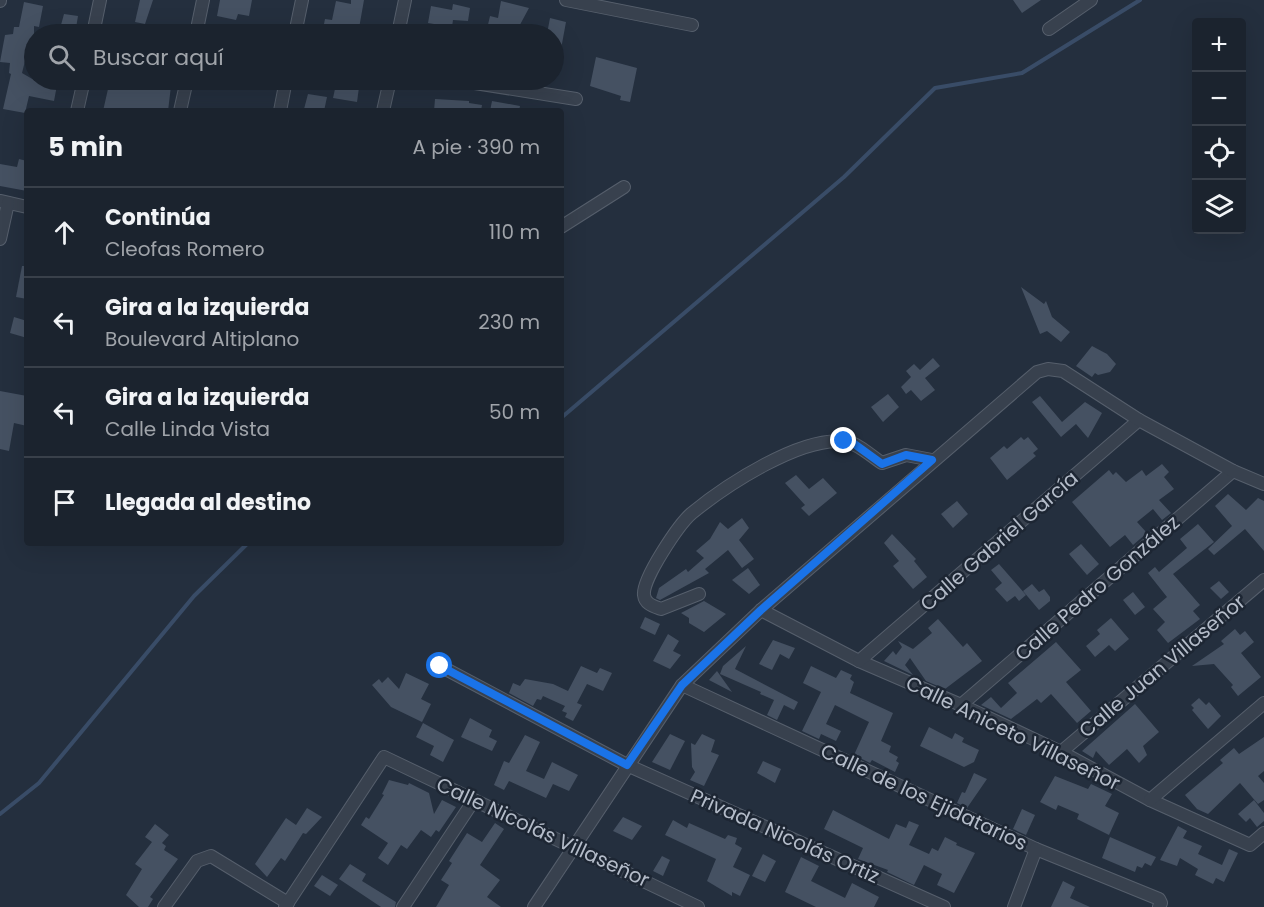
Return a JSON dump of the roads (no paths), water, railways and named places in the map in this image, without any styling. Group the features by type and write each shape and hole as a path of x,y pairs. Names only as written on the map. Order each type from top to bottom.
{"street":[{"path":"95,24 100,0"},
{"path":"198,24 203,0"},
{"path":"297,24 302,0"},
{"path":"400,24 405,0"},
{"path":"566,0 604,4 692,25"},
{"path":"1049,29 1092,0"},
{"path":"78,108 82,90"},
{"path":"181,108 185,90"},
{"path":"281,108 284,90"},
{"path":"383,108 387,90"},
{"path":"519,90 576,99"},
{"path":"564,225 624,187"},
{"path":"0,239 4,202 24,206"},
{"path":"534,907 682,685 761,610 932,460 1038,372 1048,369 1063,371 1139,420 1233,471 1264,484"},
{"name":"Calle Gabriel García","path":"859,661 1139,420"},
{"path":"699,594 661,609 649,604 644,597 645,587 674,532 691,514 745,477 798,449 819,442 853,443 882,464 906,455 932,460"},
{"name":"Calle Pedro González","path":"961,705 1233,471"},
{"name":"Calle Juan Villaseñor","path":"1061,752 1264,580"},
{"name":"Calle Aniceto Villaseñor","path":"761,610 859,661 1061,752 1150,800 1250,845 1264,833"},
{"name":"Privada Nicolás Ortiz","path":"440,666 627,765 944,907"},
{"name":"Calle de los Ejidatarios","path":"682,685 1036,849 1159,899 1161,903 1159,907"},
{"path":"1150,800 1264,703"},
{"name":"Calle Nicolás Villaseñor","path":"287,905 381,759 387,758 575,847 682,904 698,907"},
{"path":"403,907 474,800"},
{"path":"1014,907 1036,849"},
{"path":"164,907 197,861 211,856 287,905"}],"waterway":[{"path":"564,415 844,177 935,88 1022,73 1140,0"},
{"path":"0,814 39,783 194,596 245,546"}]}
